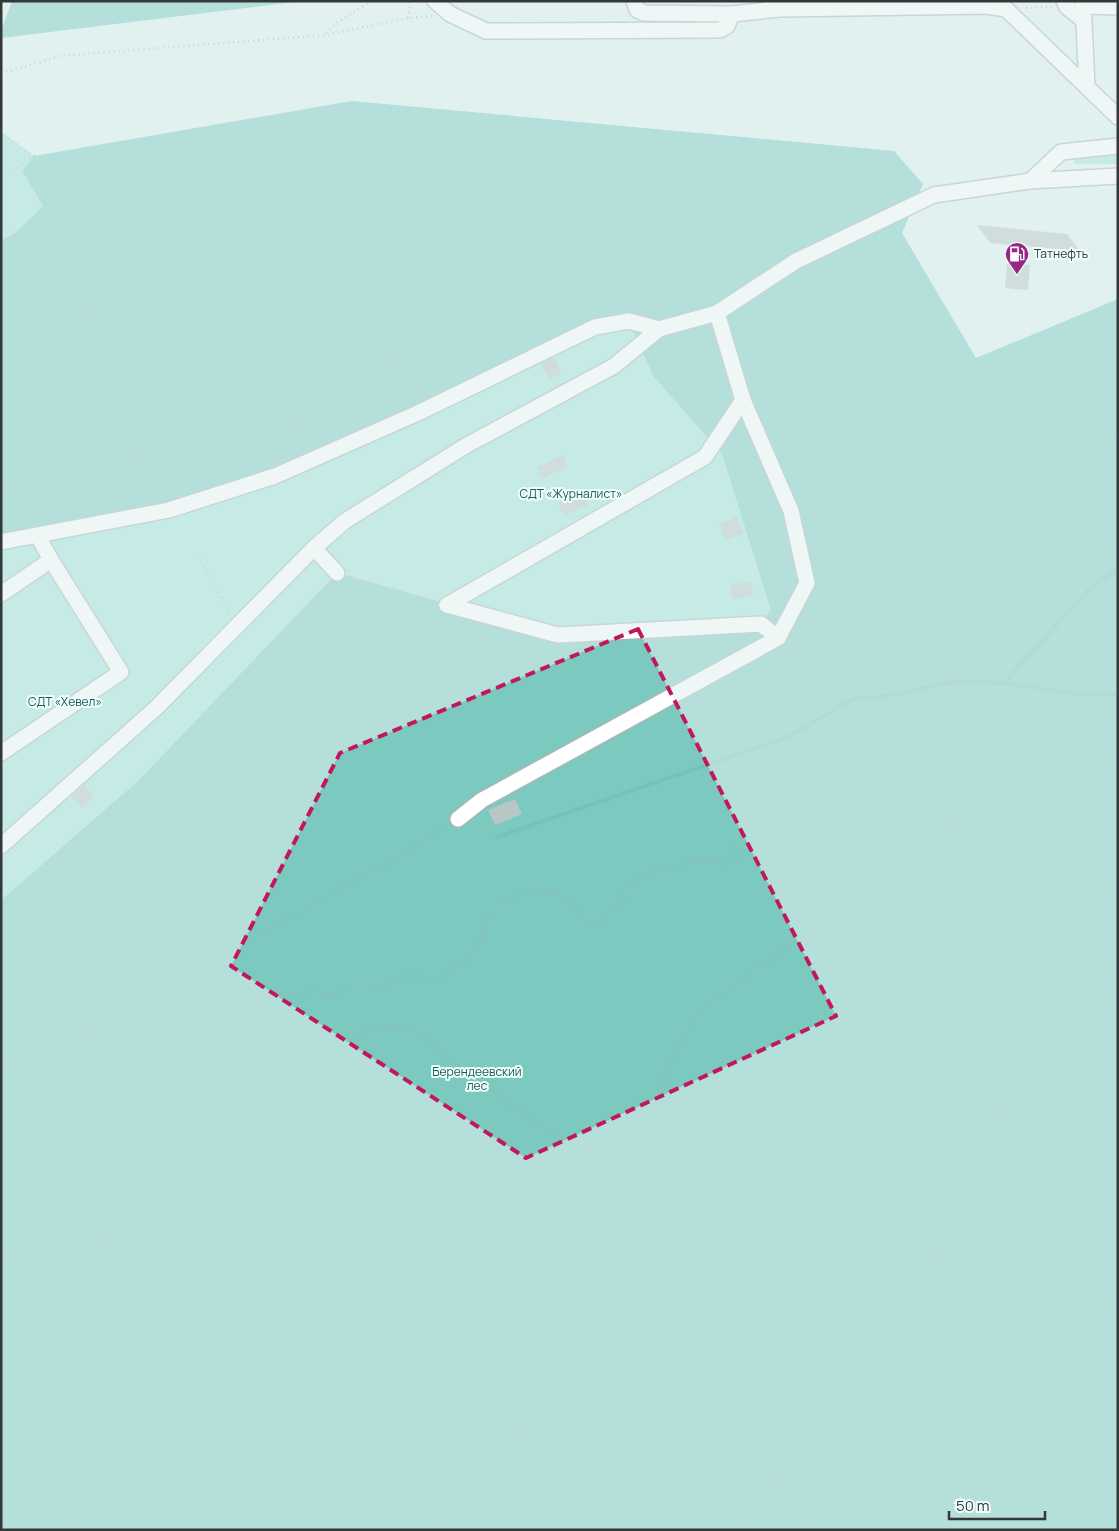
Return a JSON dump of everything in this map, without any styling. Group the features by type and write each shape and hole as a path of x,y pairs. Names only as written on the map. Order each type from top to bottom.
{"street":[{"path":"435,1 450,14 486,31 720,30 727,26 732,14"},
{"path":"634,2 637,10 644,13 732,14 775,5 1003,5 1118,117"},
{"path":"1065,4 1083,9 1118,8"},
{"path":"1083,9 1087,87"},
{"path":"1030,181 1061,152 1118,146"},
{"path":"1,846 156,708 235,626 314,548 345,521 467,445 614,366 659,329 717,313 796,261 934,196 1030,181 1118,176"},
{"path":"458,819 482,800 778,638 807,583 791,510 743,400 717,313"},
{"path":"1,542 169,510 275,476 418,413 595,327 629,321 659,329"},
{"path":"447,605 705,457 743,400"},
{"path":"1,753 121,672 38,536"},
{"path":"314,548 338,573"},
{"path":"1,594 51,560"},
{"path":"447,605 558,635 761,624 778,638"}],"path":[{"path":"325,34 336,23 372,1"},
{"path":"408,18 411,1"},
{"path":"1003,5 1042,7 1065,4"},
{"path":"1,72 11,71 60,56 325,34 408,18 450,14"},
{"path":"1,132 34,156 1,179"},
{"path":"1,226 14,234 32,266 85,308 124,317 166,307 266,252 321,234 363,241 454,298"},
{"path":"363,241 393,295 382,342 418,413"},
{"path":"1,489 308,425 377,376 392,362 399,341 454,298 527,294 595,327"},
{"path":"166,307 234,378 264,403 308,425"},
{"path":"85,308 160,500 169,510"},
{"path":"731,361 805,370 888,402 922,401"},
{"path":"778,638 826,639 880,605 916,595 951,609 975,614 993,597 996,563 1010,520 1063,479 1090,450 1118,436"},
{"path":"778,638 819,682 843,692 888,688 951,674 1002,660 1111,555"},
{"path":"200,557 235,626"},
{"path":"338,573 447,605"},
{"path":"951,674 958,684 1008,698 1118,704"},
{"path":"888,688 898,767 950,820 1009,896"},
{"path":"835,932 831,888 837,869 864,828 898,767 924,759 962,752 1004,732 1040,726 1065,728 1083,748 1118,759"},
{"path":"85,1032 133,1039 140,1035 156,1034 164,1026 173,1023 199,1020 276,992 294,995 302,994 312,989 322,998 352,988 374,988 389,985 408,976 423,976 437,981 450,970 461,965 464,959 481,942 485,924 493,911 507,901 530,893 544,891 563,896 569,902 578,906 584,920 600,929 607,910 621,904 625,898 622,888 667,867 694,861 716,862 725,865 736,861 740,854 734,844 739,830 746,826 754,825 761,816 772,811 777,814 778,821 782,821 814,801 814,798 819,797 821,789 820,776 829,761 835,762 852,778 854,793 860,804 870,807 878,801"},
{"path":"1,1072 85,1032 408,851 458,819"},
{"path":"921,916 941,892 952,852 950,820"},
{"path":"425,1530 438,1519 517,1435 544,1401 571,1362 601,1307 610,1283 612,1238 633,1190 633,1159 639,1131 693,1020 711,1002 800,938 921,916 995,897 1068,890 1101,895 1118,894"},
{"path":"744,1530 778,1481 843,1396 998,1118 1099,980 1118,944"},
{"path":"1099,980 1102,1000 1118,1018"},
{"path":"122,1038 185,1061 254,1071 276,1068 370,1030 396,1026 407,1028 423,1034 453,1064 519,1111 552,1132 599,1155 611,1164 633,1190"},
{"path":"85,1032 118,1071 517,1435"},
{"path":"12,1066 50,1106 85,1176 107,1247 125,1280 131,1305 192,1400 235,1451 294,1509 309,1530"},
{"path":"626,1208 733,1126 802,1089 849,1079 912,1089 998,1118 1078,1140 1118,1159"},
{"path":"1,1252 153,1245 169,1253 211,1258 251,1276 284,1284 311,1312 308,1318 314,1324 362,1343 377,1355 390,1386 429,1392 449,1405 471,1407 480,1416 505,1432 517,1435"},
{"path":"925,1248 940,1258 1036,1277 1091,1291 1118,1314"},
{"path":"909,1276 940,1258"},
{"path":"601,1307 625,1325 677,1351 703,1382 709,1409 727,1445 759,1475 778,1481 796,1490 807,1530"},
{"path":"71,1530 106,1488 145,1448 211,1421"}],"highlighted area":[{"path":"638,629 836,1016 526,1158 231,966 340,753"}],"green space":[{"path":"12,1 304,1 1,38 1,31"},
{"name":"Берендеевский лес","path":"352,101 894,151 923,184 902,233 976,358 1118,299 1118,1530 1,1530 1,900 138,781 337,573 558,635 761,624 771,610 722,454 653,376 629,321 595,327 418,413 169,510 1,542 1,240 14,234 43,206 22,171 34,156"},
{"path":"1,132 34,156 22,171 43,206 14,234 1,240"},
{"path":"1118,155 1118,164 1075,164 1074,159"},
{"name":"СДТ «Журналист»","path":"629,321 653,376 722,454 772,611 761,624 138,781 1,900 1,542 595,327"}],"building":[{"path":"977,225 1067,234 1080,251 990,243"},
{"path":"1007,264 1030,265 1028,290 1005,288"},
{"path":"554,357 562,373 549,379 541,364"},
{"path":"563,455 568,467 542,479 537,467"},
{"path":"582,492 589,505 564,516 558,503"},
{"path":"736,516 744,533 726,541 719,524"},
{"path":"751,582 753,596 732,599 731,584"},
{"path":"84,785 95,796 82,808 71,797"},
{"path":"515,799 522,814 495,825 488,810"}],"waterway":[{"path":"1004,683 1090,588 1118,569"},
{"path":"497,837 788,737 853,699 888,696 956,681 1004,683 1077,694 1118,694"}],"place":[{"name":"Татнефть","path":"1017,275"}],"park label":[{"name":"СДТ «Хевел»","path":"65,702"}]}
